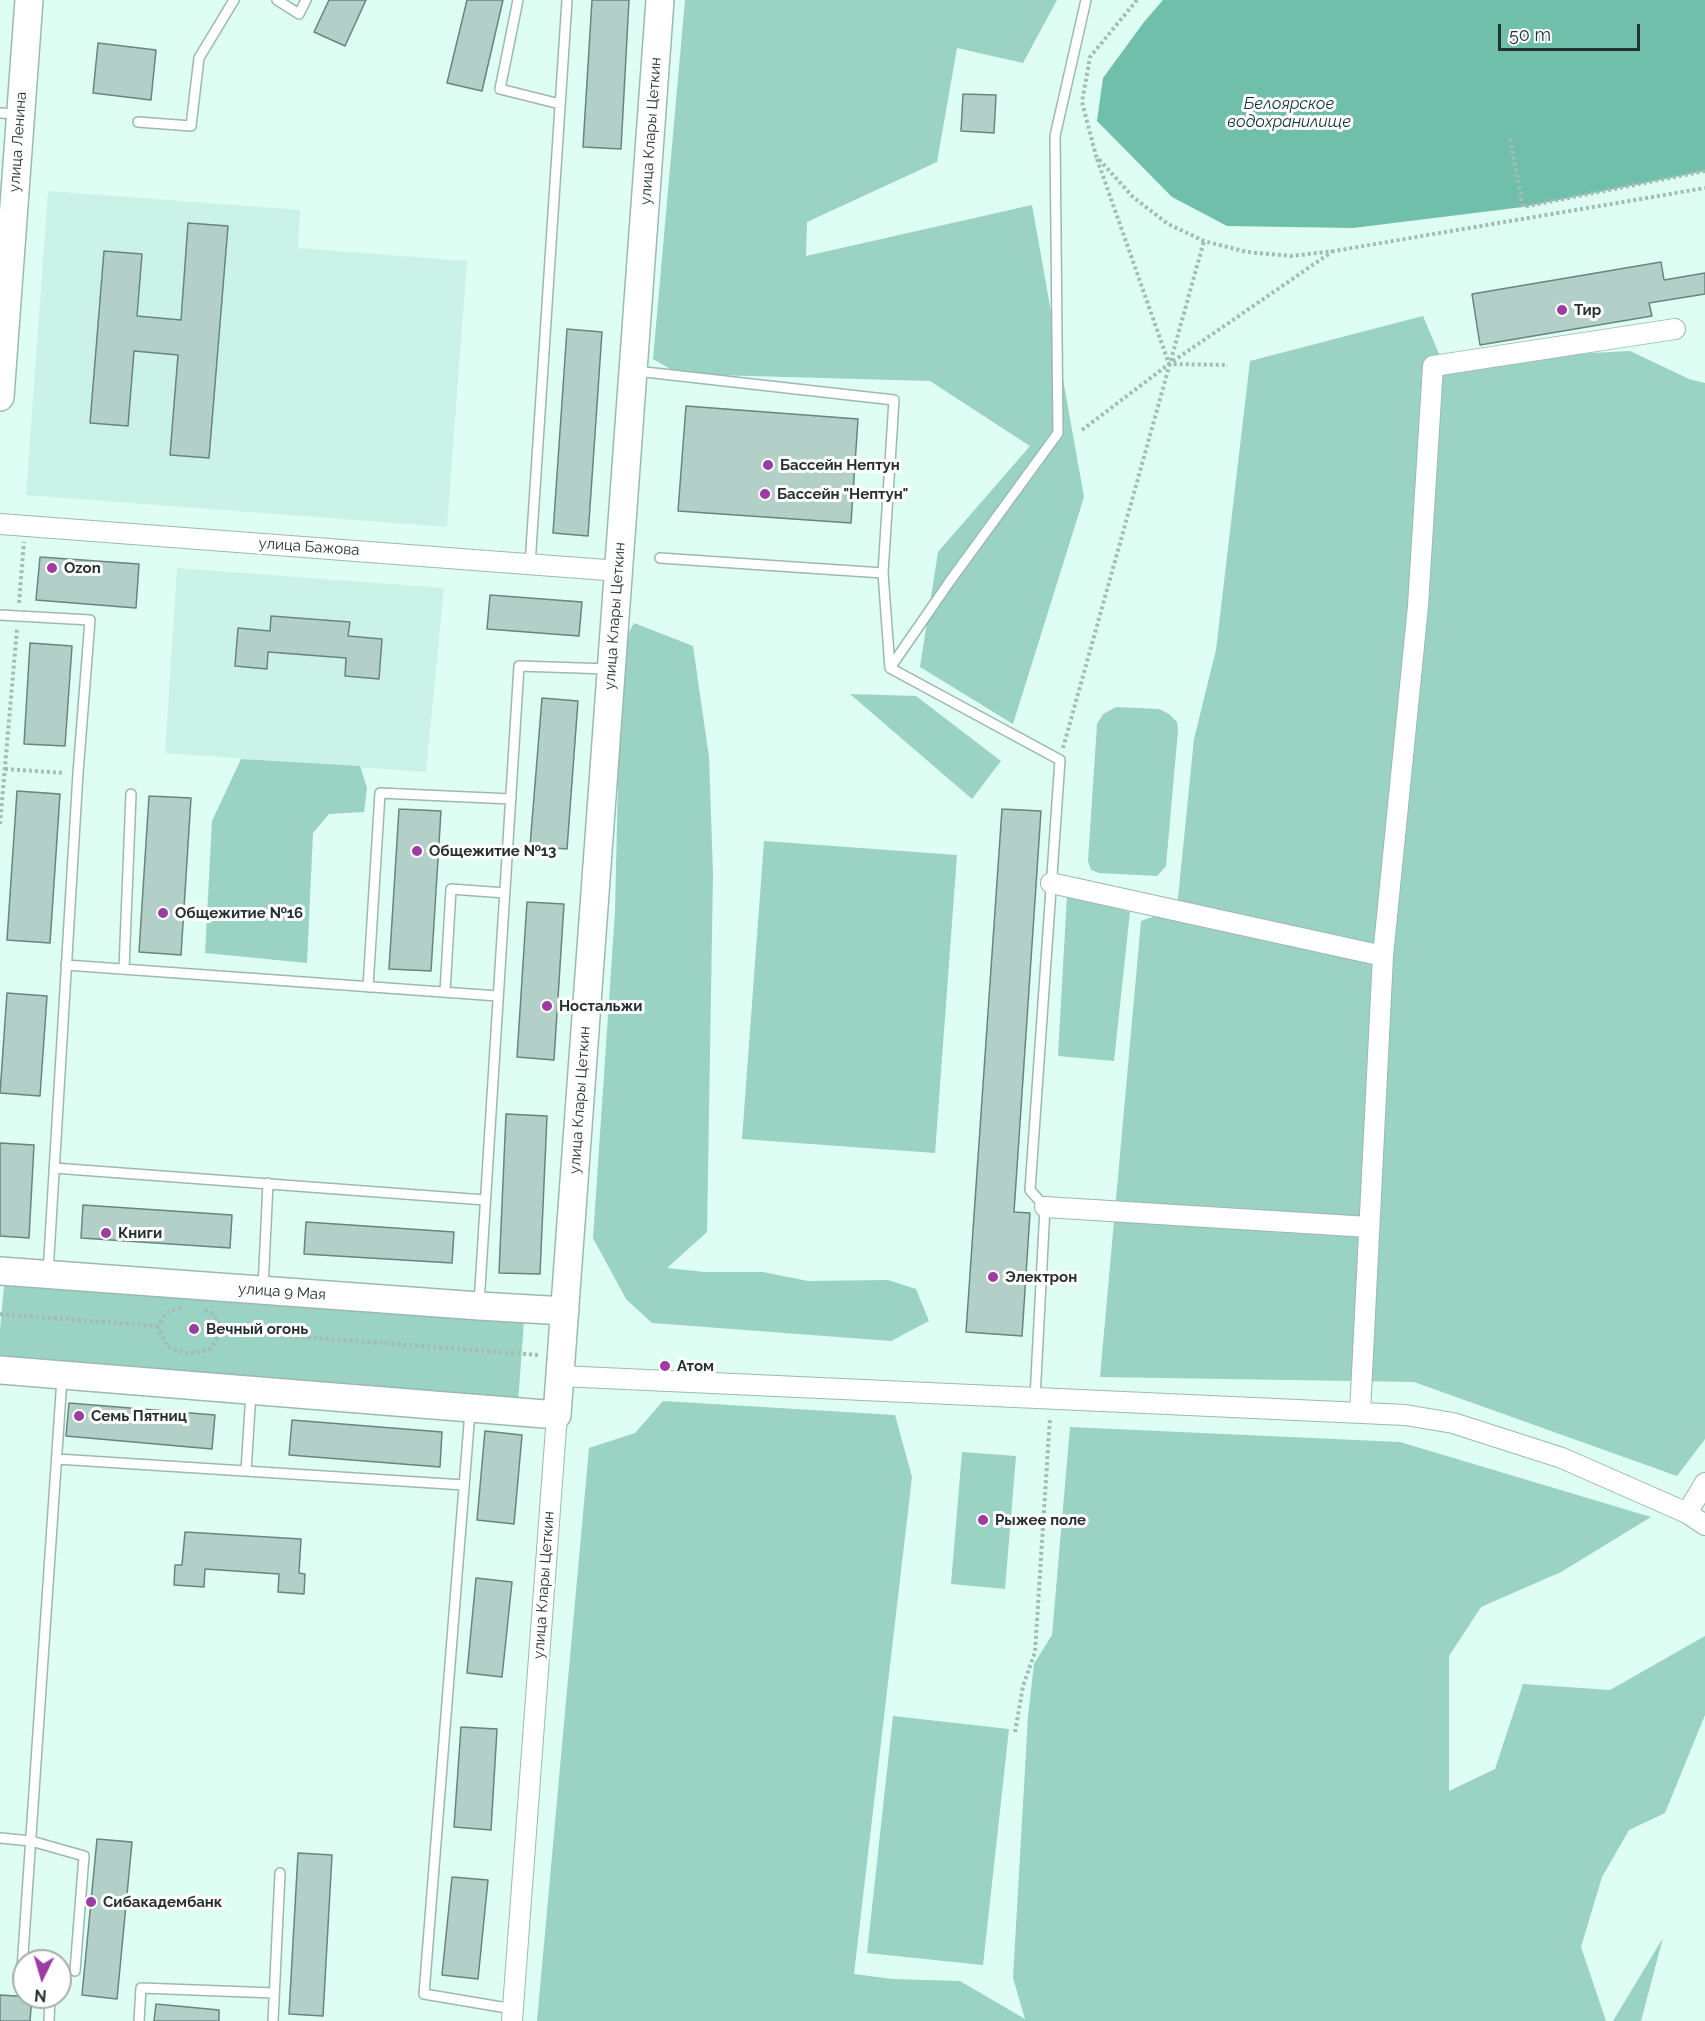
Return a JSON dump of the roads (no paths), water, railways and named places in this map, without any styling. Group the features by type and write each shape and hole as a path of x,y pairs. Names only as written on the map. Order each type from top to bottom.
{"street":[{"name":"улица Ленина","path":"0,397 10,114 27,32 28,0"},
{"path":"27,32 41,0"},
{"name":"улица Клары Цеткин","path":"513,2015 557,1415 551,1365 565,1311 660,0"},
{"path":"1360,1413 1383,956 1418,606 1433,366 1675,329"},
{"name":"улица Бажова","path":"0,524 619,571"},
{"path":"1051,883 1383,956"},
{"path":"1045,1207 1369,1227"},
{"name":"улица 9 Мая","path":"0,1271 565,1311"},
{"path":"551,1365 1044,1398 1405,1415 1453,1423 1562,1458 1687,1513 1705,1525"},
{"path":"0,1370 557,1415"},
{"path":"1687,1513 1705,1484"}],"lane":[{"path":"138,122 191,126 199,58 234,0"},
{"path":"277,0 299,14 306,0"},
{"path":"518,0 500,89 560,104"},
{"path":"530,565 567,0"},
{"path":"890,668 1058,433 1055,136 1086,0"},
{"path":"633,371 894,400 883,573 890,668"},
{"path":"660,558 883,573"},
{"path":"0,615 90,620 78,773 48,1275"},
{"path":"479,1306 519,666 611,669"},
{"path":"890,668 1060,760 1030,1190 1045,1207 1044,1398"},
{"path":"368,987 380,793 511,799"},
{"path":"124,969 131,794"},
{"path":"444,992 452,889 505,892"},
{"path":"66,965 498,996"},
{"path":"54,1168 485,1200"},
{"path":"263,1291 268,1184"},
{"path":"23,1949 62,1376"},
{"path":"246,1471 251,1391"},
{"path":"471,1408 424,1994 513,2015"},
{"path":"57,1458 464,1485"},
{"path":"0,1838 31,1840 84,1856 75,1971"},
{"path":"273,2021 280,1873"},
{"path":"140,2021 141,1988 274,1993"}],"water":[{"name":"Белоярское водохранилище","path":"1163,0 1705,0 1705,171 1523,207 1353,228 1227,226 1172,197 1097,121 1103,78"}],"place":[{"name":"Тир","path":"1562,310"},
{"name":"Бассейн Нептун","path":"768,465"},
{"name":"Бассейн \"Нептун\"","path":"765,494"},
{"name":"Ozon","path":"52,568"},
{"name":"Общежитие №13","path":"417,851"},
{"name":"Общежитие №16","path":"163,913"},
{"name":"Ностальжи","path":"547,1006"},
{"name":"Книги","path":"106,1233"},
{"name":"Электрон","path":"993,1277"},
{"name":"Вечный огонь","path":"194,1329"},
{"name":"Атом","path":"665,1366"},
{"name":"Семь Пятниц","path":"79,1416"},
{"name":"Рыжее поле","path":"983,1520"},
{"name":"Сибакадембанк","path":"91,1902"}]}
